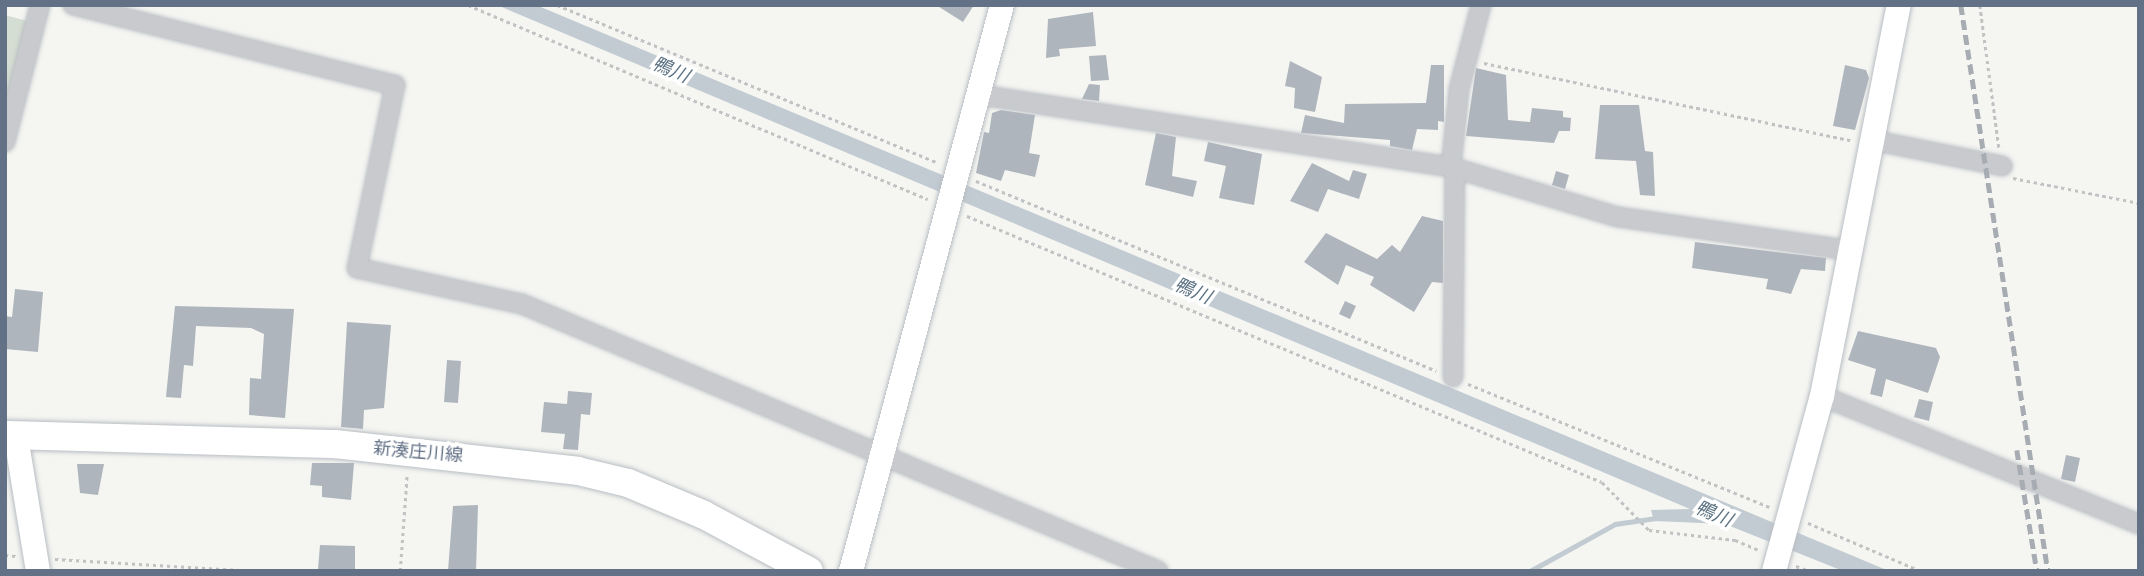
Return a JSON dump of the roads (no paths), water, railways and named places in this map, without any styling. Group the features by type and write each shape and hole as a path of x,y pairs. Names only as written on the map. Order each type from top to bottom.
{"main road":[{"name":"新湊庄川線","path":"11,436 207,437 407,450 628,483 755,538 809,571"}],"street":[{"path":"5,142 40,5"},
{"path":"73,5 395,85 357,268 522,304 880,458 1158,571"},
{"path":"851,571 1002,5"},
{"path":"1452,377 1453,168 1467,60 1482,5"},
{"path":"1778,561 1792,522 1822,396 1848,250 1899,5"},
{"path":"979,95 1453,168 1618,217 1848,250"},
{"path":"1871,142 2002,166"},
{"path":"1822,396 2139,524"},
{"path":"11,436 36,564"}],"water":[{"name":"鴨川","path":"497,5 536,5 1889,571 1843,571 1725,524 1654,521 1651,510 1690,509"}],"waterway":[{"path":"1530,571 1615,524 1656,518"}],"railway":[{"path":"1961,5 2048,571"},
{"path":"2017,450 2037,571"}]}
